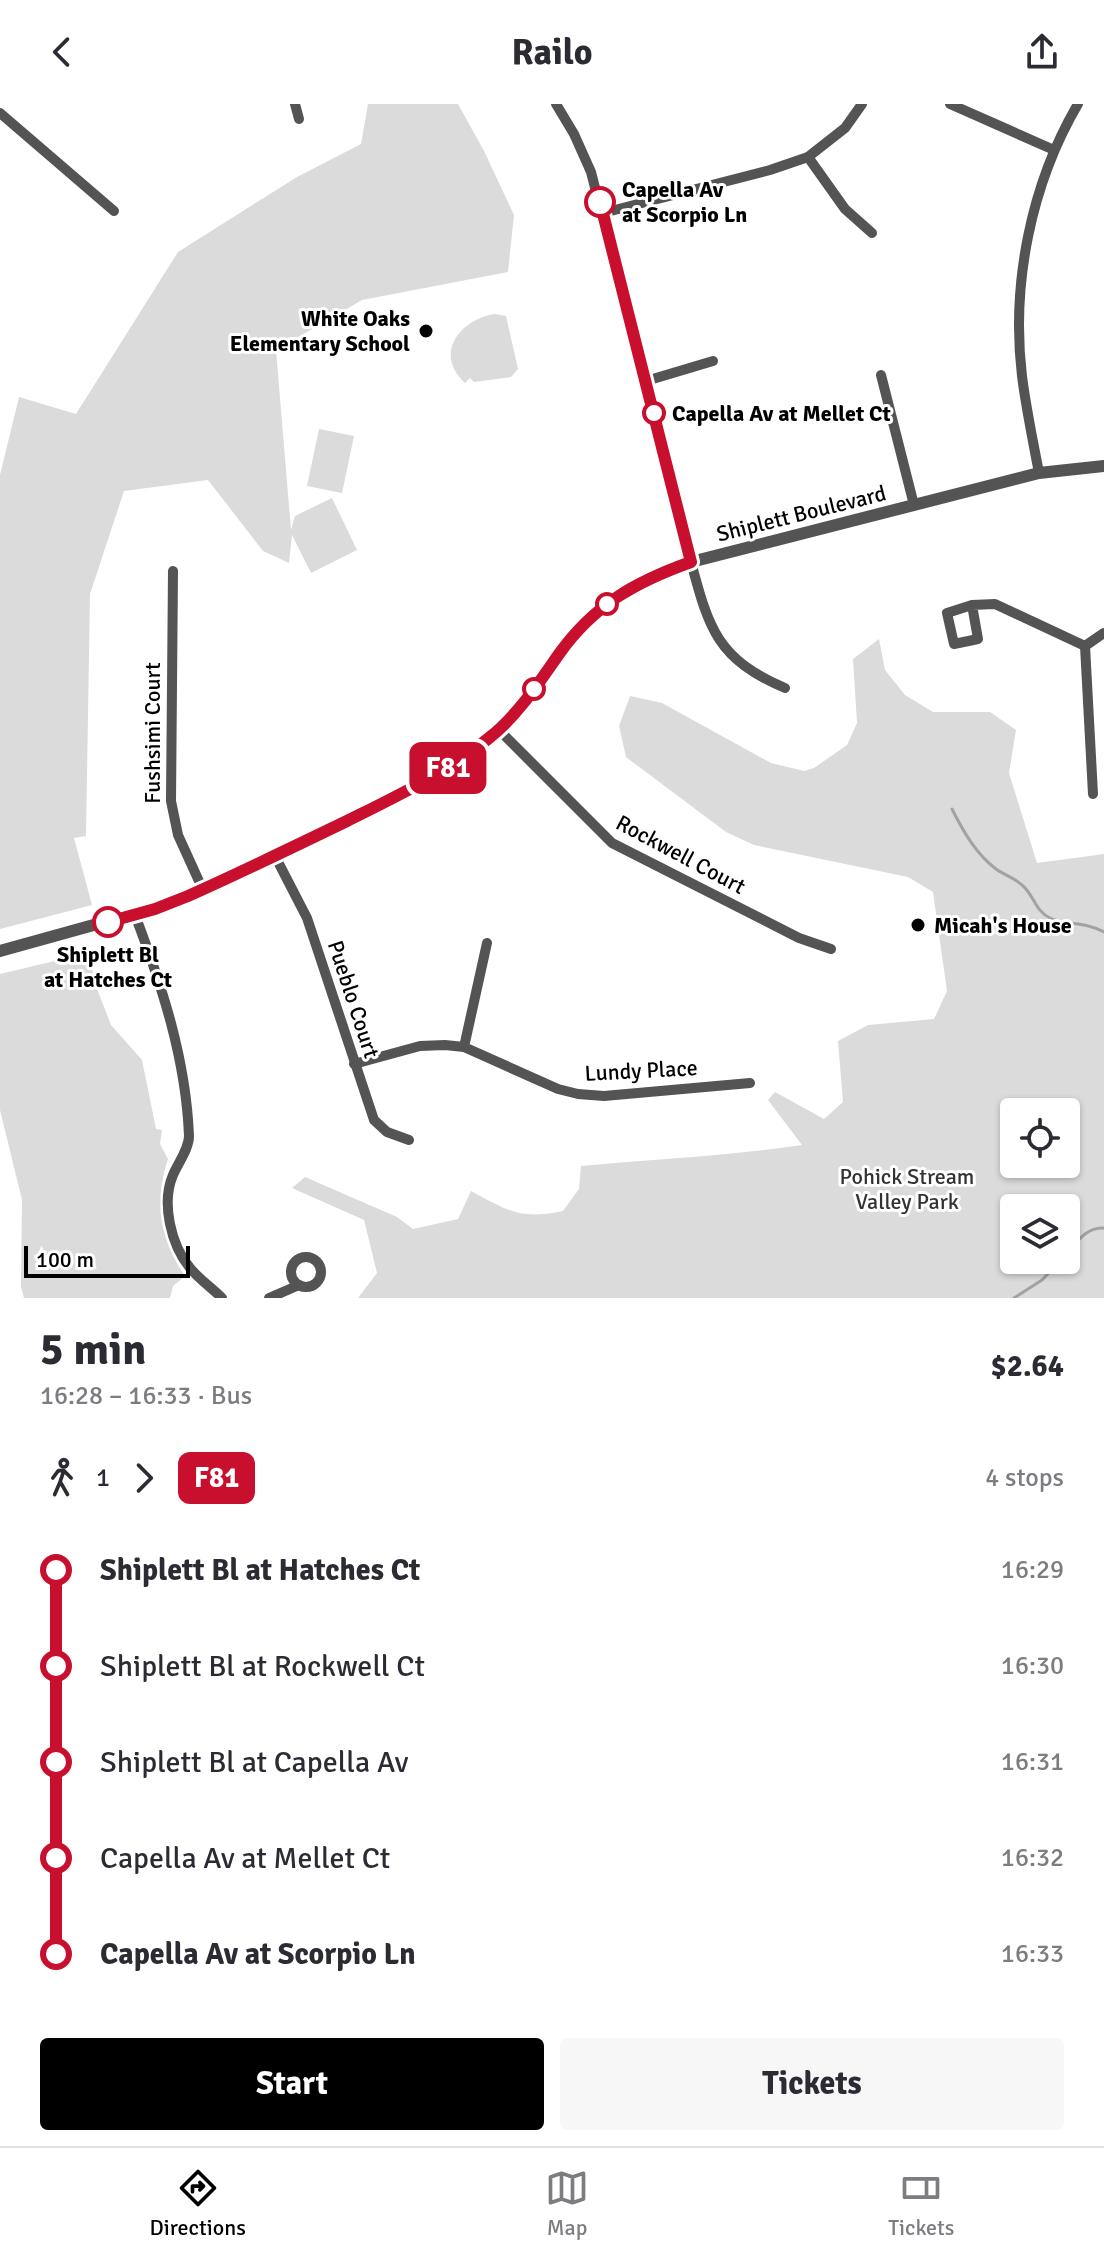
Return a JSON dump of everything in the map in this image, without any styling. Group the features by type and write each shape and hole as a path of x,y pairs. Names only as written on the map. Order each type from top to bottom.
{"street":[{"path":"295,104 299,119"},
{"path":"556,104 586,158 603,213 709,623 720,641 744,667 785,688"},
{"path":"603,213 770,170 808,157 845,128 862,104"},
{"path":"950,104 1054,150"},
{"path":"1039,473 1022,376 1020,302 1032,219 1054,150 1078,104"},
{"path":"0,113 114,211"},
{"path":"808,157 845,209 872,233"},
{"path":"646,381 713,361"},
{"path":"881,375 914,505"},
{"name":"Shiplett Boulevard","path":"0,951 135,915 203,890 429,780 499,730 571,639 603,606 651,577 691,562 1039,473 1104,466"},
{"name":"Fushsimi Court","path":"173,571 171,801 178,835 203,890"},
{"path":"972,605 995,604 1085,646"},
{"path":"1085,646 1104,633"},
{"path":"1085,646 1093,794"},
{"name":"Rockwell Court","path":"499,730 612,843 799,938 831,949"},
{"name":"Pueblo Court","path":"275,856 307,918 374,1120 387,1132 409,1140"},
{"path":"135,915 164,991 174,1031 190,1140 172,1178 168,1191 168,1211 180,1252 190,1268 222,1298"},
{"path":"464,1047 487,943"},
{"name":"Lundy Place","path":"354,1064 420,1046 445,1045 464,1047 558,1089 578,1094 604,1096 750,1083"},
{"path":"269,1298 299,1285"}],"green space":[{"path":"368,104 458,104 514,215 508,272 362,300 276,350 291,530 295,516 332,498 357,550 311,573 292,535 289,563 263,551 208,480 124,491 90,594 86,836 74,838 92,905 0,929 0,475 19,397 76,414 178,252 297,177 361,144"},
{"path":"495,314 506,316 518,369 511,377 474,382 470,378 465,383 451,361 455,340 471,323"},
{"path":"319,429 354,436 342,493 307,486"},
{"name":"Pohick Stream Valley Park","path":"879,639 885,670 905,695 933,712 990,712 1016,730 1009,773 1037,863 1104,854 1104,1298 358,1298 377,1273 364,1220 292,1188 305,1177 397,1217 413,1229 458,1219 471,1191 515,1212 548,1214 563,1211 579,1189 581,1166 802,1145 768,1100 775,1092 824,1119 843,1102 838,1041 868,1025 934,1019 947,991 933,892 908,877 754,845 726,832 626,757 619,726 630,696 662,703 771,763 804,771 814,768 847,745 857,723 853,659"},
{"path":"88,953 111,1025 142,1060 156,1129 162,1130 160,1144 168,1159 161,1190 162,1219 169,1248 185,1276 173,1286 170,1298 24,1298 21,1286 22,1200 0,1110 0,974"}],"waterway":[{"path":"952,809 965,834 982,856 1022,885 1045,915 1104,932"},
{"path":"1080,1238 1104,1228"},
{"path":"1014,1298 1048,1274"}],"bus line":[{"name":"F81","path":"108,922 188,896 429,780 499,730 571,639 603,606 651,577 691,562 600,202"}],"place":[{"name":"Capella Av at Scorpio Ln","path":"600,202"},
{"name":"White Oaks Elementary School","path":"426,331"},
{"name":"Capella Av at Mellet Ct","path":"654,413"},
{"name":"Shiplett Bl at Hatches Ct","path":"108,922"},
{"name":"Micah's House","path":"918,925"}]}
